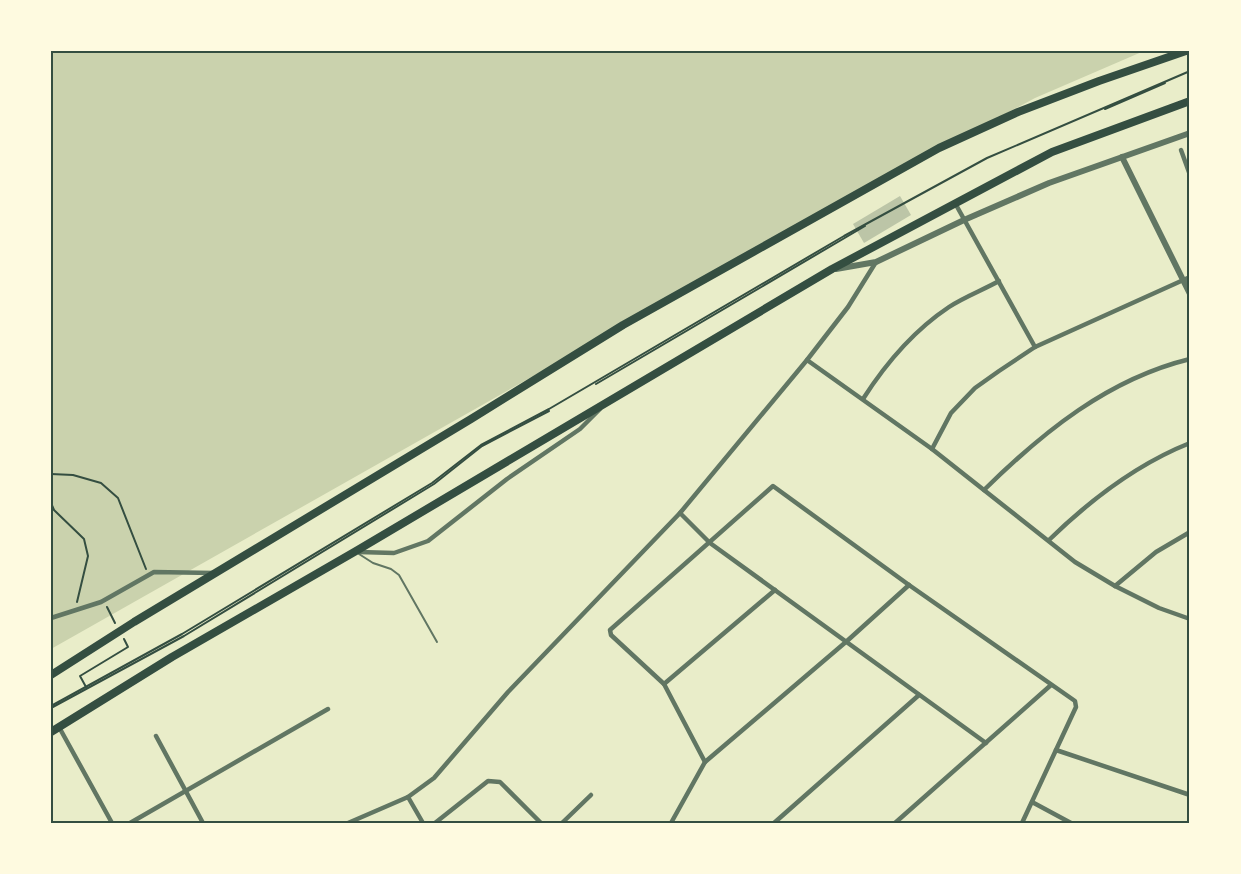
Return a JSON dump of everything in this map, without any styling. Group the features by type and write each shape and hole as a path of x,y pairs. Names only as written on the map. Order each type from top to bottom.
{"highway":[{"path":"51,675 134,622 623,325 939,148 1018,112 1186,51"},
{"path":"51,732 172,657 356,551 832,269 954,202 1052,152 1190,101"}],"street":[{"path":"832,269 876,262 1048,183 1190,133"},
{"path":"1181,150 1190,175"},
{"path":"1122,157 1190,294"},
{"path":"954,202 1035,347"},
{"path":"348,823 408,797 434,778 508,692 680,513 807,360 848,307 876,262"},
{"path":"932,449 951,413 975,388 1035,347 1190,277"},
{"path":"863,399 882,370 912,336 950,307 999,281"},
{"path":"984,490 1054,426 1091,401 1129,381 1190,359"},
{"path":"807,360 932,449 1075,562 1115,586 1159,608 1190,619"},
{"path":"356,551 394,553 428,541 507,479 580,429 608,401"},
{"path":"1049,540 1070,519 1124,478 1161,455 1190,443"},
{"path":"705,762 664,684 611,635 610,630 773,486 1075,701 1076,707 1022,823"},
{"path":"680,513 710,543 987,743"},
{"path":"1115,586 1156,552 1190,532"},
{"path":"51,618 101,602 154,572 217,573"},
{"path":"671,823 705,762 848,641 909,585"},
{"path":"664,684 775,590"},
{"path":"895,823 1051,685"},
{"path":"774,823 919,695"},
{"path":"130,823 328,709"},
{"path":"59,727 112,823"},
{"path":"156,736 203,823"},
{"path":"1056,750 1190,795"},
{"path":"435,823 488,782 494,780 500,782 541,823"},
{"path":"562,823 591,795"},
{"path":"408,797 423,823"},
{"path":"1032,802 1071,823"}],"lane":[{"path":"356,551 373,563 399,574 437,642"}],"path":[{"path":"51,707 182,634 432,483 481,445 549,410 844,237 987,158 1190,71"},
{"path":"918,196 987,159 1167,81"},
{"path":"51,707 184,636 434,484 482,446 554,408 844,237"},
{"path":"51,474 73,475 101,483 118,498 148,575"},
{"path":"51,503 54,510 84,539 88,556 74,611"}],"green space":[{"path":"51,51 1144,51 1035,98 855,194 51,649"}],"building":[{"path":"900,196 911,215 864,243 853,224"}]}
